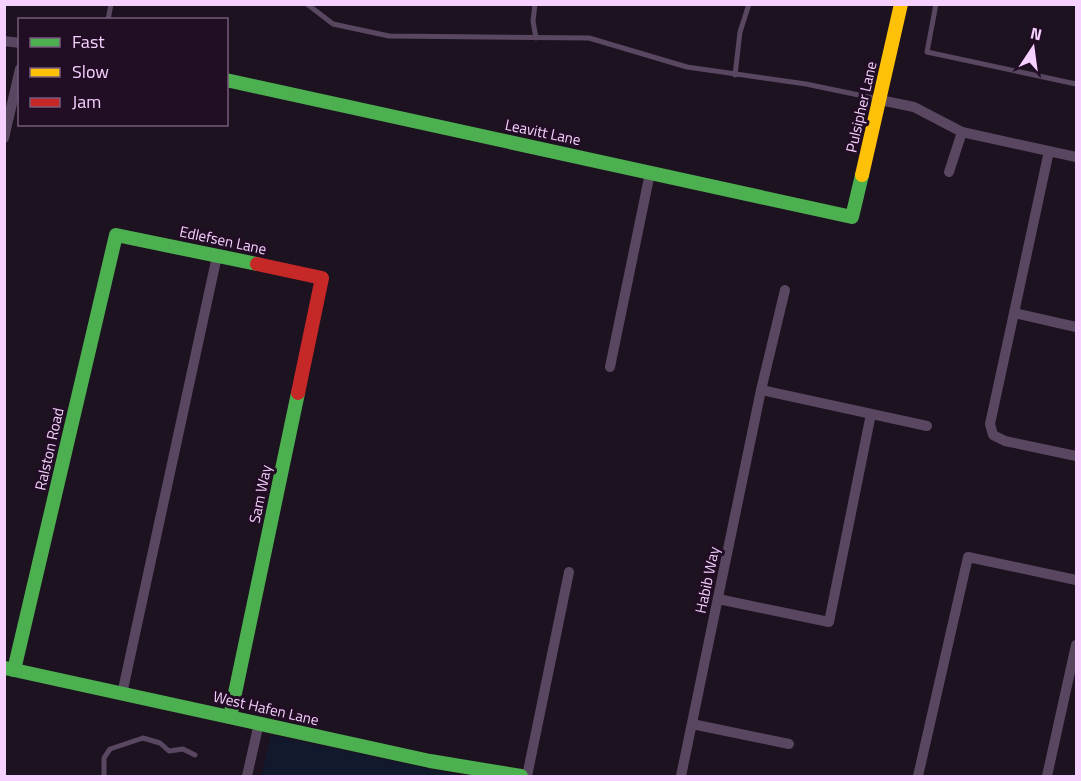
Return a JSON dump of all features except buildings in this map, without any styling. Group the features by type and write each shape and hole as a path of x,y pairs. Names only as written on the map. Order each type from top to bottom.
{"street":[{"name":"Pulsipher Lane","path":"852,217 901,4"},
{"path":"4,138 18,78"},
{"name":"Leavitt Lane","path":"228,80 852,217"},
{"path":"880,100 915,107 962,132 1077,157"},
{"path":"950,172 962,132"},
{"path":"1049,151 990,424 993,435 1005,441 1077,456"},
{"path":"610,367 650,173"},
{"name":"Edlefsen Lane","path":"116,235 322,278"},
{"name":"Ralston Road","path":"9,669 116,235"},
{"path":"122,694 217,256"},
{"name":"Sam Way","path":"230,717 322,278"},
{"name":"Habib Way","path":"681,777 761,390 785,290"},
{"path":"1014,313 1077,327"},
{"path":"761,390 927,426"},
{"path":"718,599 829,622 871,414"},
{"path":"918,777 968,557 1077,580"},
{"path":"527,777 569,572"},
{"path":"1047,777 1077,645"},
{"name":"West Hafen Lane","path":"9,669 430,761 521,777"},
{"path":"247,777 259,723"},
{"path":"692,724 789,744"}],"lane":[{"path":"307,4 333,24 389,36 589,38 687,67 806,84 880,100"},
{"path":"535,4 533,21 536,38"},
{"path":"735,75 740,32 749,4"},
{"path":"936,4 927,52 1077,84"},
{"path":"104,777 104,758 110,749 143,738 160,744 169,751 183,749 195,755"}],"shaded area":[{"path":"271,735 463,776 261,776"}],"traffic: fast":[{"path":"228,80 852,217 862,175"},
{"path":"14,670 116,235 257,264"},
{"path":"230,717 298,393"},
{"path":"5,668 430,761 521,776"}],"traffic: slow":[{"path":"862,175 901,4"}],"traffic: jam":[{"path":"257,264 322,278 298,393"}]}
